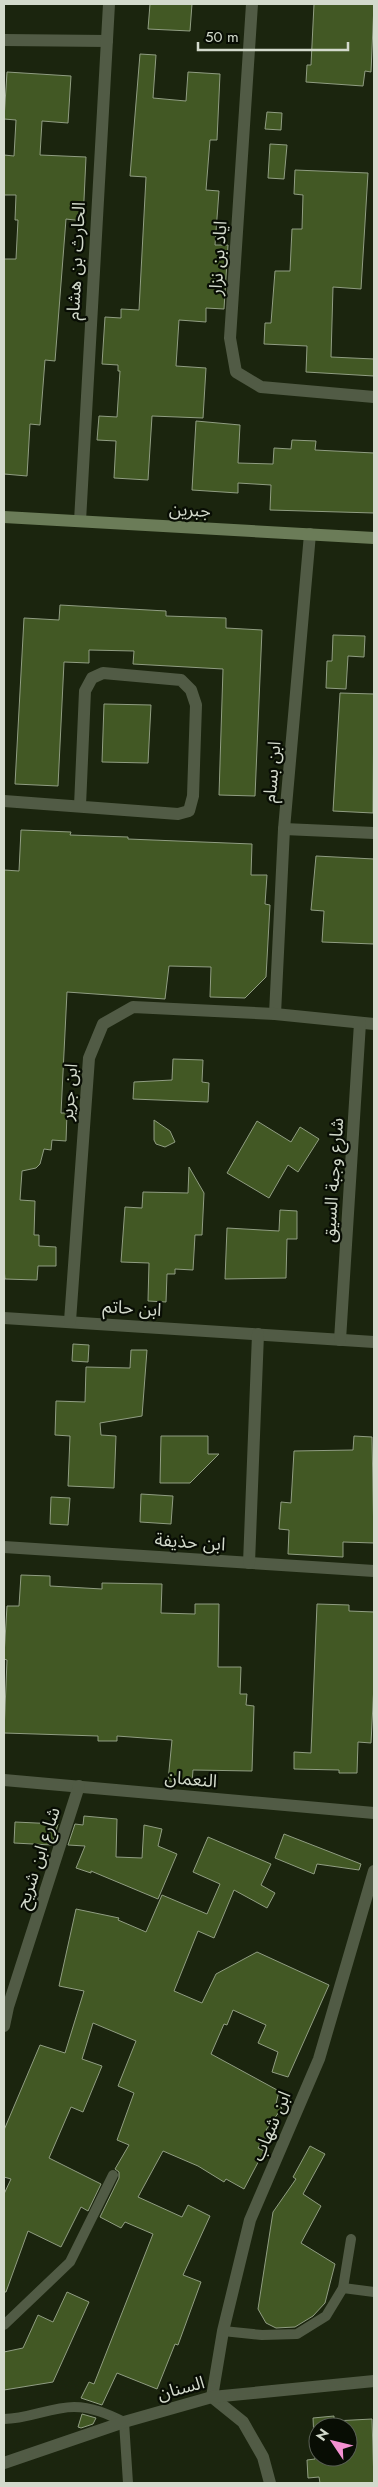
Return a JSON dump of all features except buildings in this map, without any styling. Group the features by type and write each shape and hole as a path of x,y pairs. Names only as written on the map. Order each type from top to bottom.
{"street":[{"name":"الحارث بن هشام","path":"80,521 109,4"},
{"name":"اياد بن نزار","path":"252,4 230,338 236,372 261,388 374,397"},
{"path":"4,40 106,41"},
{"name":"جبرين","path":"4,517 374,538"},
{"name":"ابن بسام","path":"275,1014 284,829 310,534"},
{"path":"4,801 178,814 189,810 193,796 196,705 192,690 181,680 103,672 92,678 86,691 80,806"},
{"path":"284,829 374,833"},
{"name":"ابن جرير","path":"70,1321 89,1058 103,1024 134,1007 275,1014 374,1024"},
{"name":"شارع وجبة السيق","path":"340,1340 360,1023"},
{"name":"ابن حاتم","path":"4,1318 374,1342"},
{"path":"249,1563 258,1334"},
{"name":"ابن حذيفة","path":"4,1547 374,1571"},
{"name":"النعمان","path":"4,1780 374,1813"},
{"name":"شارع ابن شريح","path":"4,2026 8,2007 79,1786"},
{"name":"ابن شهاب","path":"212,2397 223,2331 250,2220 319,2058 374,1872"},
{"name":"السنان","path":"4,2463 124,2422 212,2397 374,2381"},
{"path":"212,2397 243,2422 263,2457 270,2483"}],"lane":[{"path":"4,2325 63,2270 73,2258 113,2175"},
{"path":"223,2331 262,2335 297,2334 326,2316 342,2288 351,2239"},
{"path":"342,2288 374,2292"},
{"path":"4,2419 18,2419 73,2407 100,2412 124,2422 128,2483"}]}
